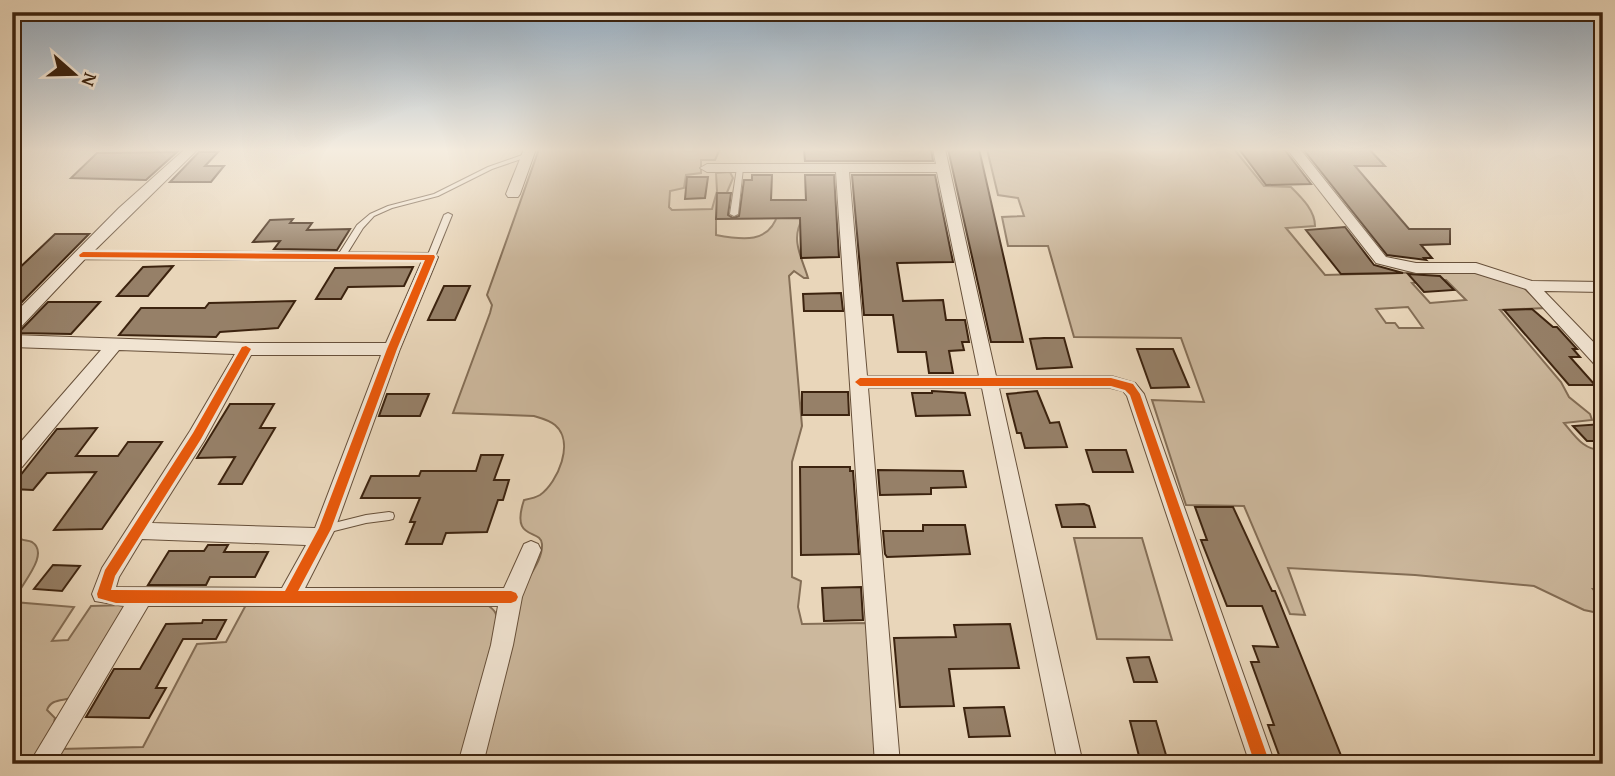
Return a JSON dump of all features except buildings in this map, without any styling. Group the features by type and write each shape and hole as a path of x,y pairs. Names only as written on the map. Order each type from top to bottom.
{"street":[{"path":"12,326 152,185"},
{"path":"513,194 516,185"},
{"path":"843,185 888,764"},
{"path":"946,185 1072,764"},
{"path":"1322,185 1381,260 1416,268 1476,268 1531,286 1603,287"},
{"path":"83,255 431,257 392,349 323,533 289,596"},
{"path":"1531,286 1600,357"},
{"path":"12,341 246,349 392,349"},
{"path":"15,462 114,345"},
{"path":"246,349 139,531 109,574 102,590 110,597 511,597"},
{"path":"860,382 1111,382 1129,387 1135,394 1263,764"},
{"path":"139,531 323,533"},
{"path":"470,764 502,645 511,597 531,550"},
{"path":"41,764 142,597"}],"lane":[{"path":"342,255 360,227 372,215 390,206 436,195 455,185"},
{"path":"734,214 738,185"},
{"path":"431,257 448,215"},
{"path":"323,533 366,519 389,516"}],"shaded area":[{"path":"526,185 684,185 684,188 670,191 669,207 672,210 712,209 717,185 730,185 716,219 716,235 736,238 762,235 769,230 778,213 797,213 802,220 797,242 808,278 794,271 789,276 802,426 792,462 792,577 801,581 798,607 802,624 869,623 879,764 479,764 524,586 542,550 540,539 523,528 521,513 524,500 534,498 547,489 558,472 564,451 561,432 548,420 534,416 453,413 490,313 492,305 487,295"},
{"path":"996,185 1291,187 1307,204 1315,226 1286,228 1325,275 1470,271 1523,287 1545,308 1500,310 1561,382 1569,397 1590,414 1592,420 1564,423 1585,445 1603,450 1603,589 1593,589 1603,601 1603,614 1584,610 1534,586 1415,575 1288,568 1305,615 1290,614 1244,506 1186,505 1152,400 1204,402 1181,338 1074,337 1048,246 1008,246 1002,217 1024,216 1018,198 998,195","holes":["1446,280 1466,300 1430,303 1412,283","1408,307 1423,328 1399,328 1395,323 1386,323 1376,309"]},
{"path":"12,534 32,542 38,555 14,602 74,607 52,641 68,640 91,606 127,605 71,698 49,706 47,710 55,718 54,723 34,764 12,764"},
{"path":"1074,538 1142,538 1172,640 1097,639"},
{"path":"247,603 489,606 494,610 497,624 460,764 51,764 60,749 143,747 197,644 226,642"}],"cycle path":[{"path":"83,255 431,257 392,349 325,529 289,596"},
{"path":"246,349 197,436 109,574 103,594 116,597 511,597"},
{"path":"860,382 1111,382 1129,387 1135,394 1263,764"}]}
